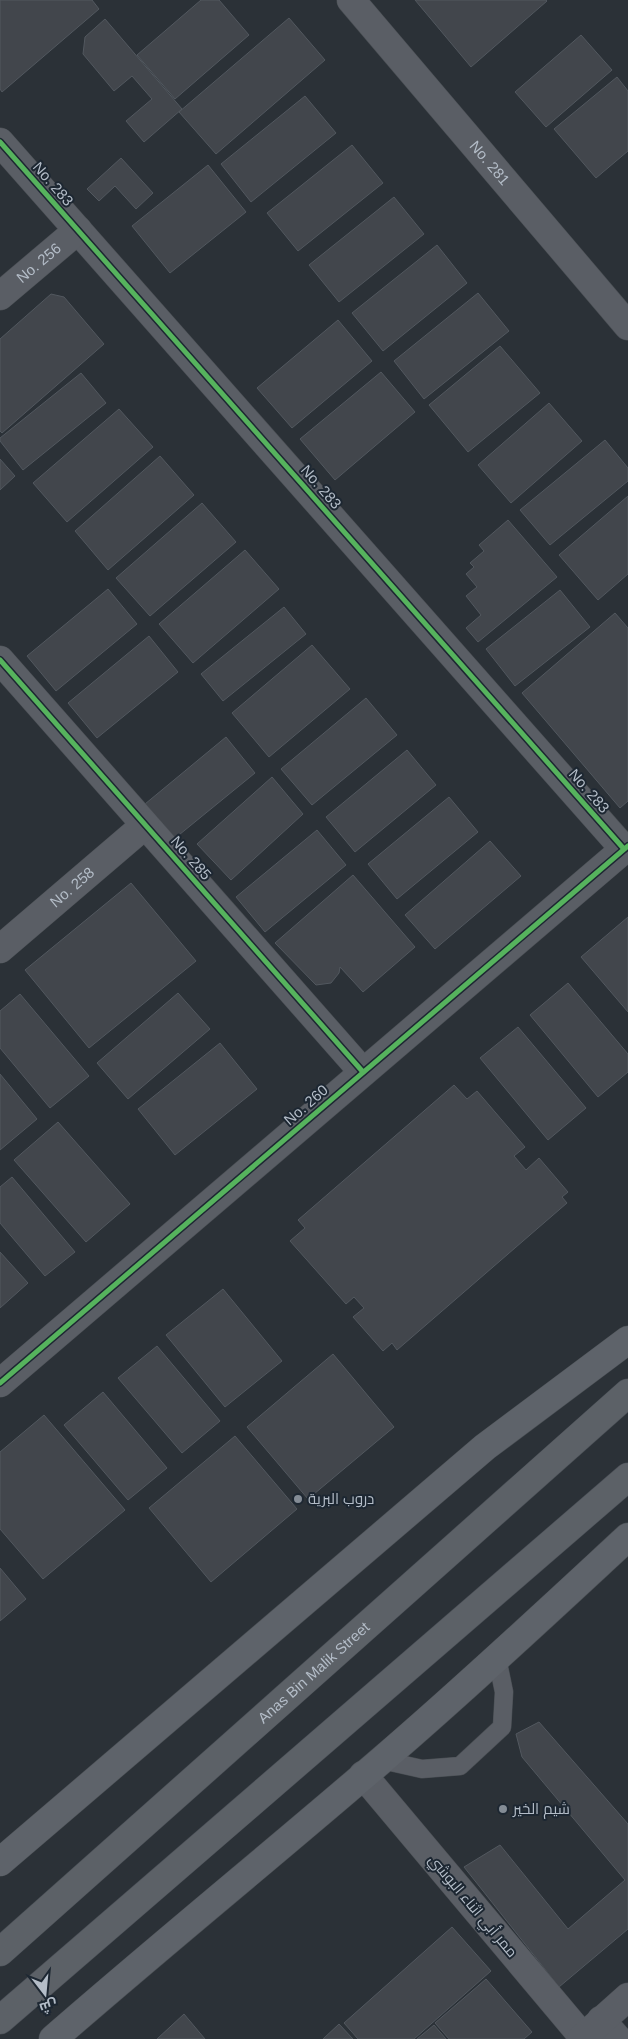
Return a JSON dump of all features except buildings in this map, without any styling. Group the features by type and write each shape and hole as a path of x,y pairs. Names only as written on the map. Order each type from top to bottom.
{"main road":[{"path":"0,1862 485,1447 628,1340"},
{"name":"Anas Bin Malik Street","path":"0,1952 628,1393"},
{"path":"0,2020 628,1477"},
{"path":"53,2039 497,1658 628,1537"},
{"path":"66,2039 151,1953"}],"street":[{"name":"No. 281","path":"351,0 628,326"},
{"name":"No. 283","path":"0,142 626,848"},
{"name":"No. 256","path":"0,296 78,230"},
{"name":"No. 285","path":"0,660 363,1072"},
{"name":"No. 258","path":"0,948 145,825"},
{"name":"No. 260","path":"0,1383 626,848"},
{"name":"ممر أبي اثناء البوشي","path":"372,1767 596,2034"},
{"path":"596,2034 628,1997"}],"lane":[{"path":"372,1767 422,1768 460,1766 502,1727 504,1692 497,1658"}],"cycle path":[{"path":"0,142 624,849"},
{"path":"0,660 363,1072"},
{"path":"0,1383 628,846"}],"place":[{"name":"دروب البرية","path":"298,1499"},
{"name":"شيم الخير","path":"503,1809"}]}
